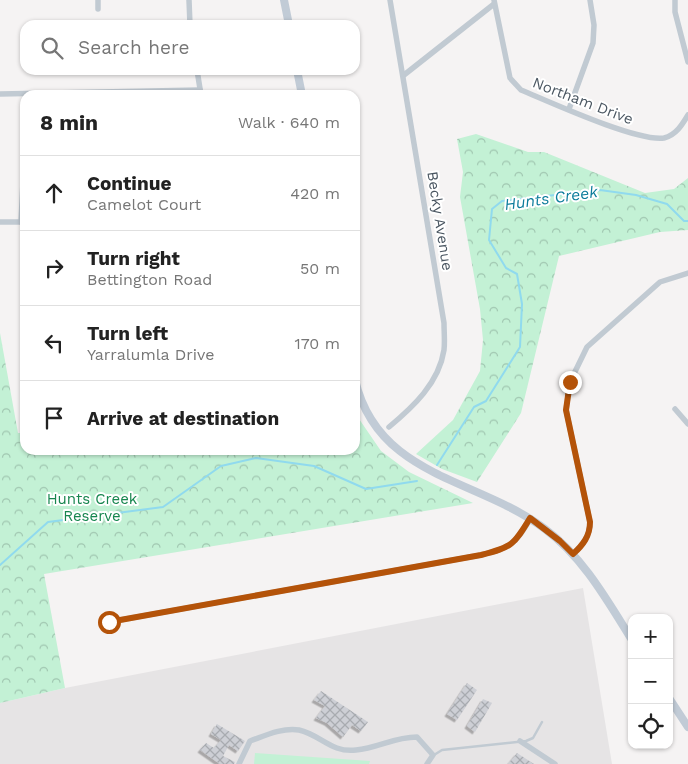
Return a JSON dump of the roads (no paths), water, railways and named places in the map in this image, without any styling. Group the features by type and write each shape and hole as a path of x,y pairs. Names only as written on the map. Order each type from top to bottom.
{"main road":[{"path":"284,0 288,20"},
{"path":"298,75 301,90"},
{"path":"360,396 364,408 380,432 400,452 441,477 498,500 530,518 560,541 594,581 628,634"},
{"path":"673,704 688,727"}],"street":[{"path":"98,0 98,10"},
{"path":"188,0 190,20"},
{"name":"Becky Avenue","path":"389,427 412,408 430,387 444,351 444,323 390,0"},
{"path":"569,109 593,43 594,25 590,0"},
{"path":"675,0 674,12 688,62"},
{"path":"404,75 494,2"},
{"name":"Northam Drive","path":"494,2 510,78 521,90 650,138 666,138 679,130 688,115"},
{"path":"198,75 201,90"},
{"path":"0,94 20,94"},
{"path":"0,222 20,222"},
{"path":"573,554 582,546 588,535 590,522 566,410 570,382 587,348 660,282 688,273"},
{"path":"675,409 688,424"},
{"path":"109,622 481,555 507,548 513,544 530,518"},
{"path":"239,764 250,742 278,732 297,730 318,737 336,749 356,750 379,745 400,737 416,737 433,755 427,764"},
{"path":"520,742 555,764"}],"lane":[{"path":"433,755 442,750 520,742 533,738 542,722"}],"waterway":[{"name":"Hunts Creek","path":"437,465 474,407 486,401 520,347 522,304 517,274 506,268 489,240 492,209 502,201 600,190 636,195 667,204 684,221 688,221"},
{"name":"Hunts Creek","path":"0,565 48,522 163,507 221,466 256,458 314,466 366,489 417,481"}],"park label":[{"name":"Hunts Creek Reserve","path":"92,508"}]}
